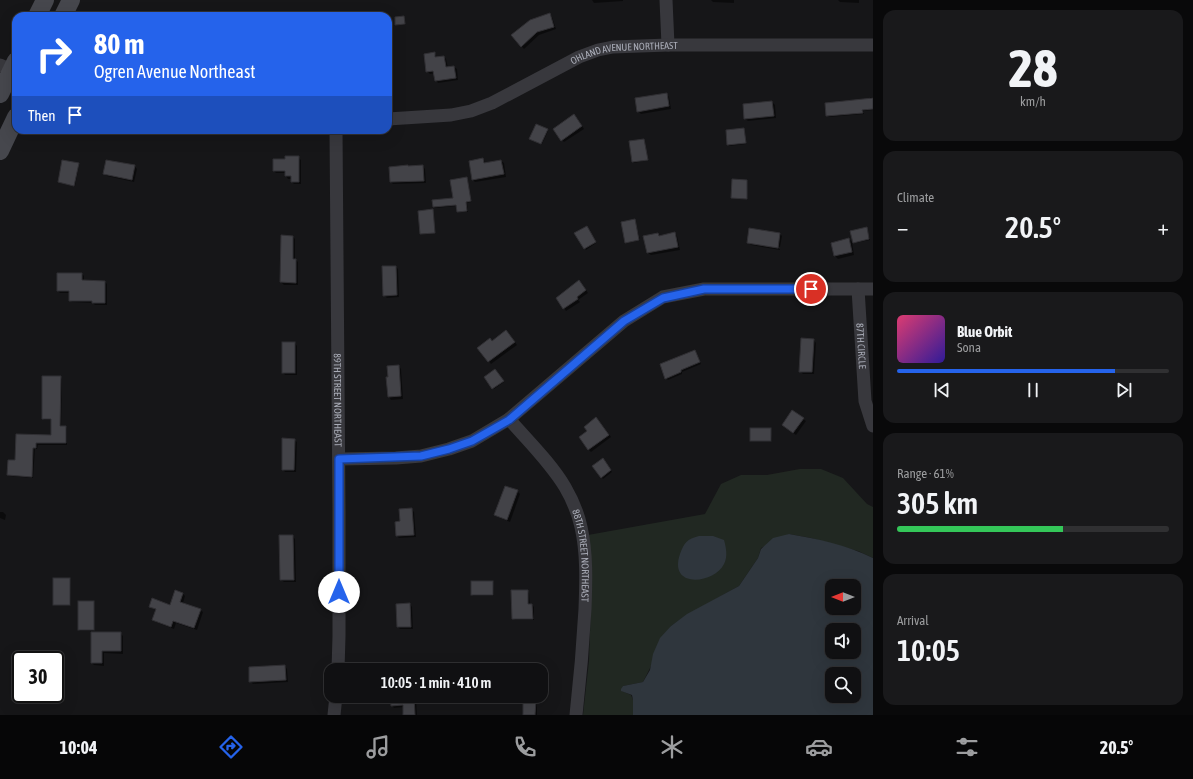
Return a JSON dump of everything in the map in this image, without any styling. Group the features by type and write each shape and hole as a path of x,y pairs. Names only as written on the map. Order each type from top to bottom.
{"main road":[{"path":"39,12 45,0"},
{"path":"65,12 70,0"},
{"path":"0,94 9,68"},
{"path":"9,68 12,79"},
{"path":"0,151 12,126"}],"street":[{"path":"666,0 668,45"},
{"name":"OHLAND AVENUE NORTHEAST","path":"392,119 451,115 471,110 492,103 579,57 598,50 613,47 668,45 873,45"},
{"name":"89TH STREET NORTHEAST","path":"336,134 339,459 338,663"},
{"path":"339,459 421,456 472,441 509,420 624,321 663,298 704,289 873,289"},
{"name":"87TH CIRCLE","path":"858,289 865,401 873,426"},
{"name":"88TH STREET NORTHEAST","path":"509,420 550,466 574,505 581,526 584,547 585,595 583,659 576,715"},
{"path":"334,715 335,703"}],"shaded area":[{"path":"800,469 821,469 843,478 867,504 873,507 873,558 858,551 811,538 789,534 761,548 758,558 739,586 687,615 671,626 643,682 623,686 622,691 631,695 633,700 633,715 583,715 589,661 591,602 588,535 705,514 721,484 741,475 767,475"},
{"path":"789,534 843,546 873,558 873,715 633,715 632,695 621,691 621,689 623,686 643,682 650,670 653,654 660,638 671,626 687,614 739,586 758,558 761,549 773,538"},
{"path":"699,536 713,536 724,540 726,558 719,571 703,579 694,580 686,578 680,573 678,565 680,554 685,544 689,540"}],"building":[{"path":"550,13 554,27 537,32 521,47 511,35 530,20"},
{"path":"404,16 405,24 395,25 395,17"},
{"path":"435,52 435,57 444,56 446,67 454,66 456,78 435,81 433,71 426,72 424,54"},
{"path":"667,93 669,106 637,112 635,98"},
{"path":"873,98 873,109 862,110 863,113 826,116 825,103"},
{"path":"772,101 774,116 744,119 743,104"},
{"path":"574,114 582,126 561,141 553,129"},
{"path":"536,124 548,129 541,144 529,139"},
{"path":"744,128 746,143 727,145 726,130"},
{"path":"644,139 648,160 632,162 629,141"},
{"path":"285,156 299,156 299,182 291,182 291,176 285,176 285,171 273,171 273,159 285,159"},
{"path":"483,158 484,163 501,160 504,174 472,180 469,161"},
{"path":"62,160 79,163 74,186 58,182"},
{"path":"106,160 135,165 132,180 103,174"},
{"path":"423,165 424,181 390,182 389,167"},
{"path":"467,177 471,201 466,202 467,211 457,212 456,205 433,207 432,200 453,198 450,180"},
{"path":"732,179 747,180 747,199 731,198"},
{"path":"433,209 435,233 420,234 418,211"},
{"path":"635,219 639,240 625,243 621,222"},
{"path":"587,226 596,242 584,249 574,233"},
{"path":"867,227 869,239 853,243 850,231"},
{"path":"749,228 780,233 778,248 747,243"},
{"path":"675,232 678,247 647,253 643,236 658,233 659,236"},
{"path":"281,235 293,236 293,259 296,259 296,283 280,282"},
{"path":"849,238 852,252 834,256 831,243"},
{"path":"382,266 396,266 397,295 383,296"},
{"path":"57,273 82,273 82,280 105,281 105,303 92,303 92,301 69,301 69,291 57,291"},
{"path":"579,280 586,290 577,297 578,299 563,309 556,298"},
{"path":"506,330 515,342 488,362 477,348 490,338 492,341"},
{"path":"801,338 814,339 812,372 799,372"},
{"path":"282,342 295,342 295,373 282,373"},
{"path":"695,350 700,362 665,379 660,364"},
{"path":"399,365 401,396 388,397 386,377 388,377 387,366"},
{"path":"495,369 504,381 492,389 484,377"},
{"path":"42,376 61,376 60,426 66,426 66,443 36,443 36,448 33,448 32,477 7,475 8,460 15,460 16,434 51,435 51,419 42,419"},
{"path":"792,410 804,418 793,433 782,425"},
{"path":"596,417 609,435 588,450 579,437 587,431 584,427"},
{"path":"750,428 771,428 771,441 750,441"},
{"path":"282,438 295,439 294,470 282,470"},
{"path":"603,458 611,470 601,478 592,466"},
{"path":"505,486 518,490 507,520 494,515"},
{"path":"412,508 414,535 396,536 395,522 400,521 399,509"},
{"path":"279,535 293,535 294,580 280,580"},
{"path":"53,578 70,578 70,605 53,605"},
{"path":"471,581 493,581 493,595 471,595"},
{"path":"175,590 183,593 180,602 201,609 194,628 173,621 171,627 152,620 156,609 149,607 152,598 170,605"},
{"path":"511,590 528,590 528,604 532,604 533,619 512,619"},
{"path":"78,601 94,601 94,630 78,630"},
{"path":"410,603 411,627 397,627 396,604"},
{"path":"91,632 121,632 121,651 102,651 102,663 91,663"},
{"path":"285,665 286,680 249,682 249,667"},
{"path":"391,703 414,703 415,715 403,715 403,705 391,706"},
{"path":"523,703 536,703 535,715 523,715"}],"route":[{"path":"339,592 339,459 421,456 472,441 509,420 624,321 647,306 663,298 680,293 704,289 811,289"}]}
